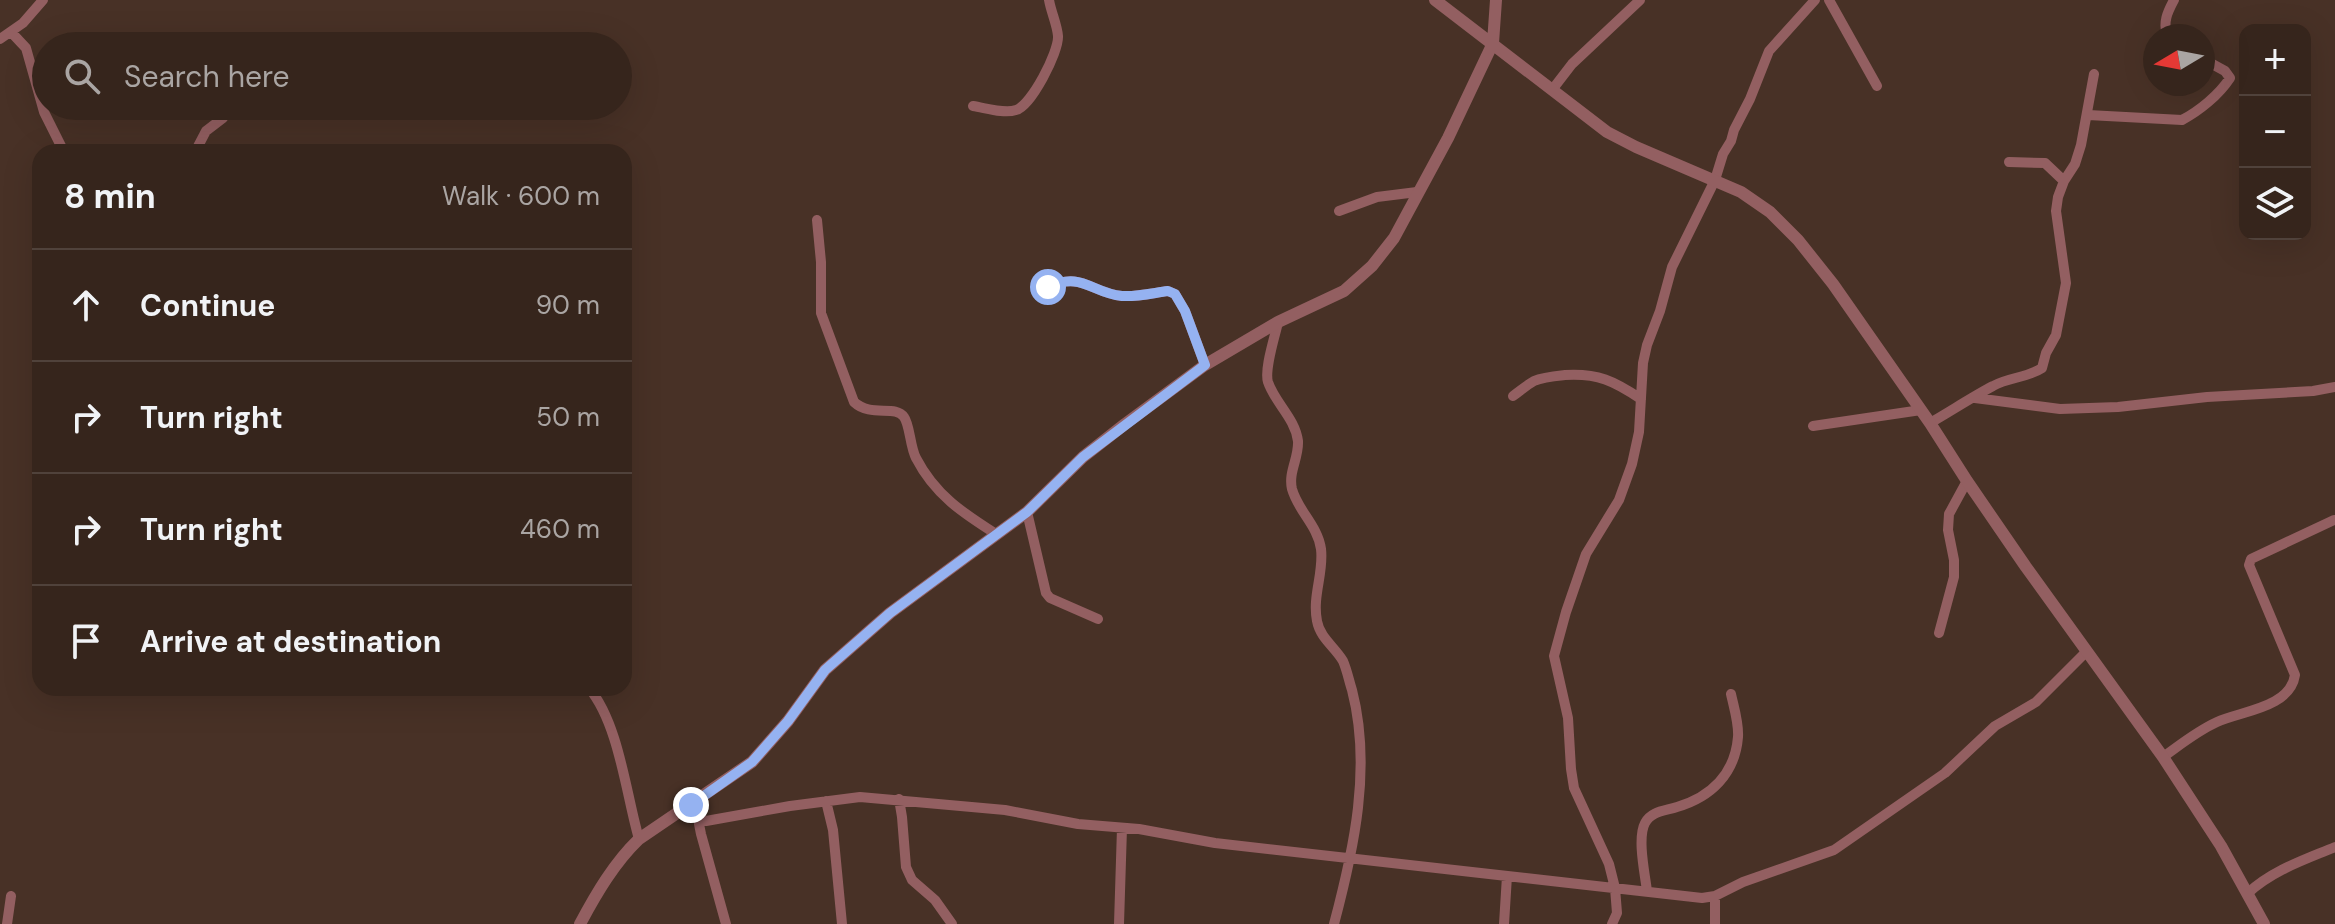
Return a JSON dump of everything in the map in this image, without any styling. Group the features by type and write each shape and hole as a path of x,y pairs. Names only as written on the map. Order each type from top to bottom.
{"street":[{"path":"0,39 23,23 43,0"},
{"path":"973,106 1009,112 1023,107 1030,100 1057,48 1057,30 1049,0"},
{"path":"1435,0 1607,132 1741,192 1770,212 1798,240 1833,284 2086,652 2163,757 2221,846 2264,924"},
{"path":"580,924 626,851 752,762 788,721 825,670 890,613 1027,512 1083,457 1205,365 1278,322 1344,291 1372,266 1394,238 1448,138 1493,43 1496,0"},
{"path":"1552,90 1572,64 1640,0"},
{"path":"1612,924 1617,913 1615,888 1609,864 1574,788 1568,718 1554,656 1586,554 1619,500 1625,484 1639,432 1643,363 1668,280 1715,180 1723,154 1769,51 1815,0"},
{"path":"1829,0 1877,86"},
{"path":"2165,24 2174,0"},
{"path":"11,32 26,48 32,69"},
{"path":"2215,66 2230,78 2215,94"},
{"path":"1930,423 1994,385 2042,368 2056,335 2066,283 2056,211 2058,197 2075,164 2088,115 2094,74"},
{"path":"2088,115 2182,120 2213,96"},
{"path":"48,120 60,144"},
{"path":"199,144 206,131 220,120"},
{"path":"2009,162 2045,163 2064,181"},
{"path":"1339,211 1377,197 1417,192"},
{"path":"817,220 821,313 854,402 863,409 897,411 903,415 915,457 928,477 955,507 996,534"},
{"path":"1048,287 1071,280 1118,295 1168,291 1175,294 1185,311 1205,365"},
{"path":"1278,322 1267,379 1294,427 1298,443 1290,475 1292,488 1314,528 1321,548 1315,598 1317,624 1343,661 1360,733 1358,799 1350,859 1334,924"},
{"path":"1513,396 1534,381 1551,376 1585,374 1618,384 1641,399"},
{"path":"1975,398 2060,409 2118,407 2335,387"},
{"path":"1813,426 1921,410"},
{"path":"1939,633 1954,577 1949,514 1967,481"},
{"path":"1027,512 1046,593 1058,603 1098,619"},
{"path":"2163,757 2216,722 2272,703 2294,682 2295,675 2249,565 2251,559 2334,520"},
{"path":"691,805 701,819 717,821 769,809 826,801 860,797 899,799 1005,810 1078,824 1156,832 1215,843 1702,898 1715,896 1754,877 1834,850 1945,773 1995,726 2036,702 2086,652"},
{"path":"1647,891 1643,840 1647,819 1654,813 1698,800 1723,781 1738,737 1731,694"},
{"path":"596,696 617,751 639,839"},
{"path":"899,799 906,867 912,880 935,900 952,924"},
{"path":"826,801 833,830 842,924"},
{"path":"701,819 701,834 726,924"},
{"path":"1119,924 1122,828"},
{"path":"2248,893 2263,879 2284,867 2335,847"},
{"path":"1504,924 1507,876"},
{"path":"7,924 11,896"},
{"path":"1715,896 1715,924"}],"route":[{"path":"691,805 752,762 788,721 825,670 890,613 1027,512 1083,457 1205,365 1180,298 1175,294 1168,291 1118,295 1071,280 1048,287"}]}
